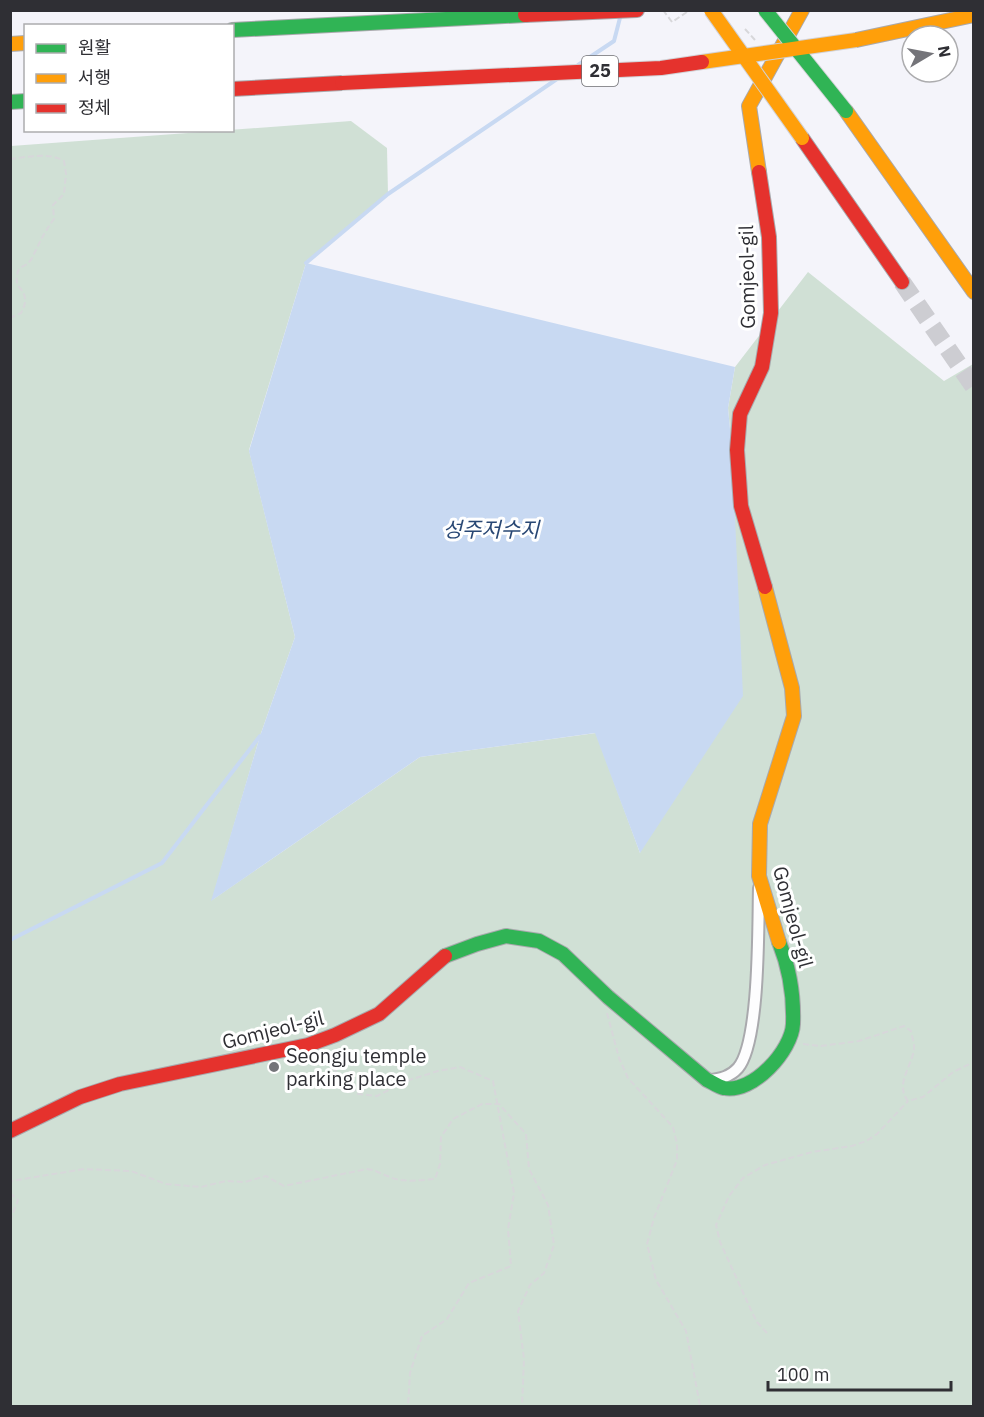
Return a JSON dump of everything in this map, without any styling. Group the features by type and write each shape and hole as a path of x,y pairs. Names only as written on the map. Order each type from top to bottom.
{"main road":[{"path":"234,30 637,10"},
{"path":"711,10 902,282"},
{"path":"765,10 846,111 974,292"},
{"name":"Gomjeol-gil","path":"10,1131 80,1097 120,1084 308,1045 335,1035 379,1014 442,957 506,936 539,941 563,954 608,997 707,1080 724,1088 739,1087 758,1078 789,1043 793,1025 789,965 769,913 759,876 758,860 760,824 794,716 792,688 741,506 737,450 740,414 762,367 771,313 769,237 749,106 802,10"},
{"name":"25","path":"234,89 661,68 856,40 974,15"}],"street":[{"path":"707,1080 724,1078 739,1067 751,1034 756,974 759,876"}],"path":[{"path":"663,10 672,22 690,10"},
{"path":"742,27 758,43"},
{"path":"10,159 38,156 57,157 64,161 66,174 64,194 52,205 54,219 44,233 31,260 21,266 16,274 17,285 24,291 26,303 21,314 10,318"},
{"path":"606,1012 619,1058 628,1078 674,1127 677,1160 654,1218 647,1244 656,1280 686,1331 700,1407"},
{"path":"789,1043 821,1046 859,1041 904,1026 911,1031 914,1049 903,1079 904,1096 908,1101"},
{"path":"326,1061 358,1094 377,1096 406,1081 460,1067 493,1081 499,1104 514,1193 508,1229 511,1266 469,1283 447,1319 422,1336 410,1373 408,1407"},
{"path":"767,1333 757,1322 720,1242 716,1225 729,1197 744,1178 765,1165 866,1141 877,1134 908,1101 922,1097 953,1072 974,1062"},
{"path":"10,1221 18,1200 11,1194 11,1181 84,1169 131,1171 166,1184 201,1188 226,1181 245,1182 266,1176 284,1186 367,1168 379,1170 391,1178 416,1181 435,1179 440,1164 441,1137 453,1119 482,1104 499,1104 525,1134 529,1169 548,1204 555,1245 544,1273 530,1285 518,1311 524,1359 522,1407"}],"green space":[{"path":"351,121 387,148 388,194 306,263 249,450 295,637 260,736 212,900 420,757 596,733 640,853 732,450 728,408 735,367 808,272 944,381 973,364 973,1406 11,1406 11,146 201,132 234,132 234,130"}],"water":[{"name":"성주저수지","path":"306,263 735,367 728,408 732,450 743,696 640,853 595,733 420,757 211,901 260,736 295,637 249,451"}],"waterway":[{"path":"578,65 614,41 621,14"},
{"path":"306,263 388,194 557,79"},
{"path":"10,940 162,863 260,736"}],"tunnel":[{"path":"902,282 974,387"}],"traffic: fast":[{"path":"765,10 846,111"},
{"path":"234,30 525,15"},
{"path":"10,102 24,101"},
{"path":"445,956 506,936 539,941 563,954 608,997 707,1080 724,1088 735,1088 747,1084 769,1068 786,1046 791,1034 792,992 786,961 779,942"}],"traffic: slow":[{"path":"711,10 802,138"},
{"path":"759,172 749,106 802,10"},
{"path":"856,40 974,15"},
{"path":"702,62 856,40"},
{"path":"10,44 24,43"},
{"path":"846,111 974,292"},
{"path":"765,587 792,688 794,716 760,824 759,876 779,942"}],"traffic: jam":[{"path":"525,15 637,10"},
{"path":"342,83 661,68 702,62"},
{"path":"234,89 342,83"},
{"path":"802,138 902,282"},
{"path":"759,172 769,237 771,313 762,367 740,414 737,450 741,506 765,587"},
{"path":"10,1131 80,1097 120,1084 308,1045 335,1035 379,1014 445,956"}],"place":[{"name":"Seongju temple parking place","path":"274,1067"}]}
